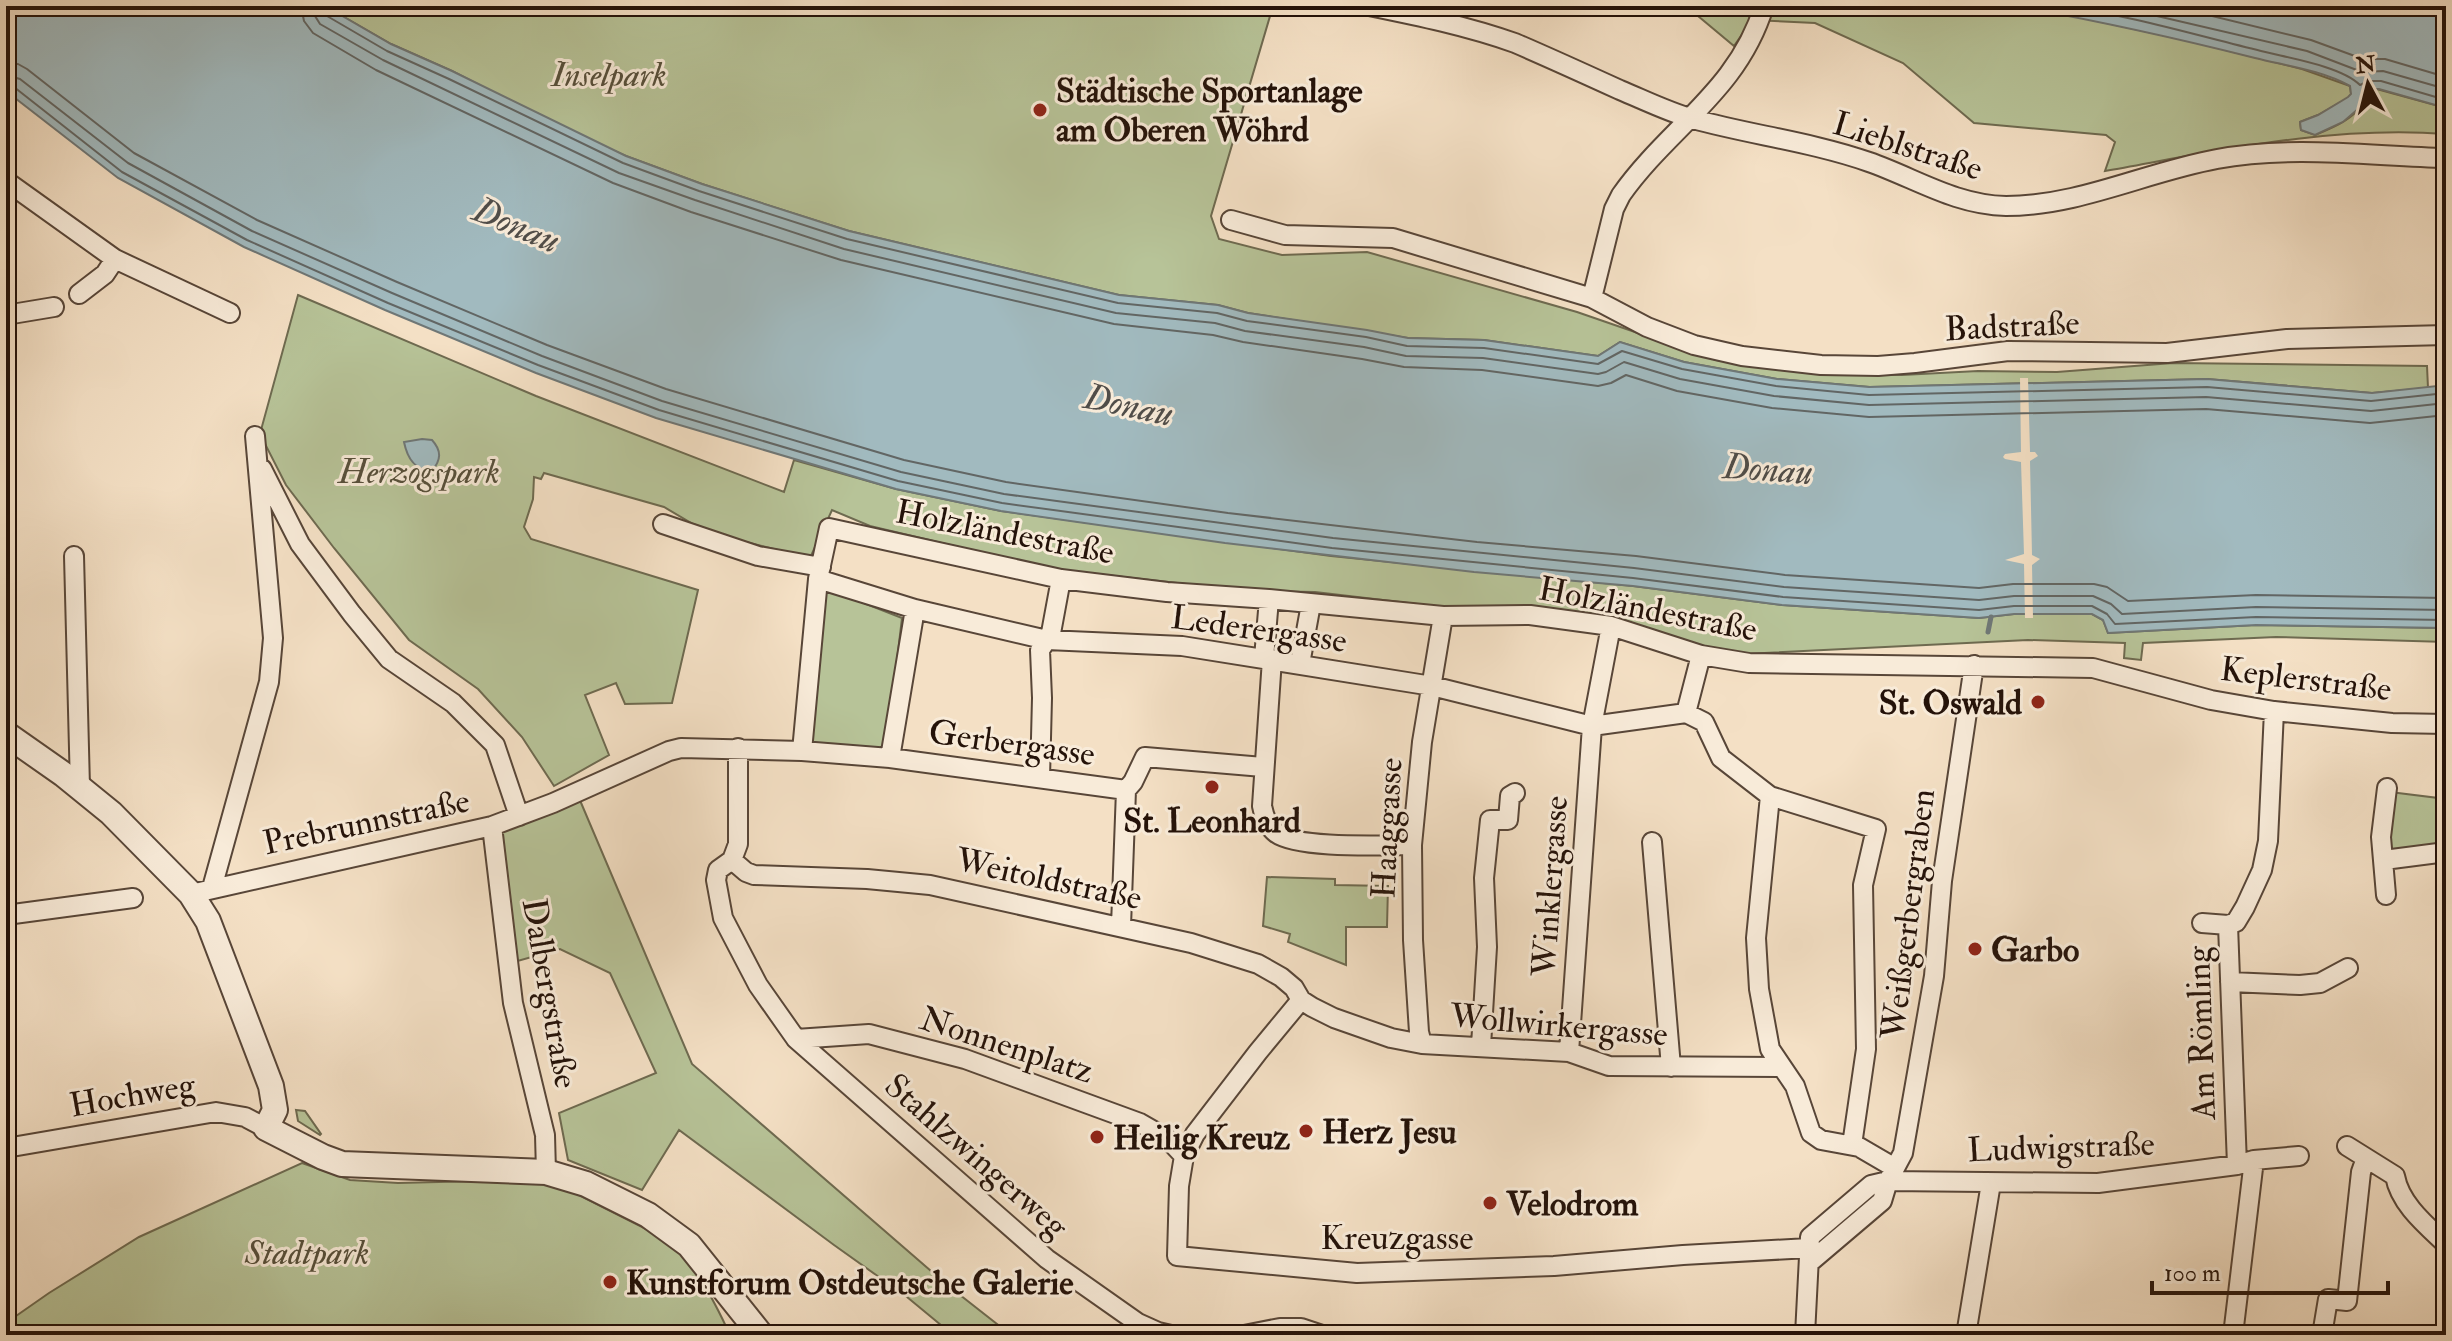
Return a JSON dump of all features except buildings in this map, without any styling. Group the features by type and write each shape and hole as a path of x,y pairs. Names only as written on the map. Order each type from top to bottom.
{"street":[{"name":"Lieblstraße","path":"1369,6 1433,18 1492,34 1662,109 1844,155 1970,202 2006,206 2039,204 2078,197 2183,167 2250,155 2327,153 2446,158"},
{"path":"1592,298 1614,209 1621,195 1734,70 1751,41 1764,6"},
{"path":"6,181 115,259 230,313"},
{"name":"Badstraße","path":"1231,220 1285,235 1393,238 1592,298 1647,327 1694,345 1742,356 1821,365 1903,364 2008,351 2167,353 2287,339 2446,335"},
{"path":"79,294 105,274 115,259"},
{"path":"6,315 54,307"},
{"path":"255,436 273,638 269,682 202,891 208,921 271,1086 275,1110 266,1128 342,1164 546,1172 601,1190 667,1227 689,1245 761,1335"},
{"path":"256,458 300,544 389,659 453,703 495,745 519,816"},
{"name":"Lederergasse","path":"663,524 819,573 915,609 1047,640 1182,646 1268,658 1432,686 1592,726"},
{"name":"Holzländestraße","path":"819,573 829,528 1061,579 1167,592 1443,616 1530,615 1611,626 1701,655 1749,663 2093,668 2159,685"},
{"path":"74,556 80,787"},
{"path":"802,751 819,573"},
{"path":"1040,778 1040,650 1051,633 1061,579"},
{"path":"1269,599 1263,815 1272,830 1284,838 1304,842 1412,845"},
{"path":"1300,664 1311,604"},
{"path":"890,758 915,609"},
{"name":"Haaggasse","path":"1422,1044 1413,940 1412,845 1422,742 1443,616"},
{"name":"Winklergasse","path":"1569,1052 1592,726 1611,626"},
{"path":"1686,713 1701,655"},
{"name":"Weißgerbergraben","path":"1809,1256 1882,1201 1903,1153 1934,976 1942,881 1974,665"},
{"name":"Keplerstraße","path":"2159,685 2211,700 2274,711 2392,723 2446,724"},
{"path":"2228,925 2236,922 2262,870 2268,841 2274,711"},
{"path":"1592,726 1686,713 1704,722 1721,758 1770,796 1876,829 1863,885 1866,1049 1852,1145"},
{"path":"6,734 80,787 202,891"},
{"name":"Prebrunnstraße","path":"202,891 492,826 553,803 669,751 691,747 738,748"},
{"name":"Gerbergasse","path":"738,748 890,758 1126,790"},
{"name":"Stahlzwingerweg","path":"738,748 738,844 732,860 718,870 716,880 723,918 758,985 796,1039 1047,1259 1138,1323 1171,1335 1244,1335 1280,1328 1301,1328 1322,1335"},
{"path":"1121,926 1126,790 1145,757 1263,767"},
{"path":"2386,895 2381,837 2387,788"},
{"path":"1481,1046 1487,947 1484,878 1490,820 1508,820 1510,796 1515,793"},
{"path":"1770,796 1756,938 1759,989 1770,1049 1795,1086 1811,1133 1821,1140 1852,1145 1891,1175"},
{"name":"Dalbergstraße","path":"492,826 513,1003 545,1135 546,1172"},
{"path":"1652,842 1671,1067"},
{"path":"2384,860 2446,852"},
{"name":"Weitoldstraße","path":"732,860 754,875 867,879 930,885 1191,943 1258,964 1281,977 1294,988 1301,1000 1334,1018"},
{"path":"6,915 133,898"},
{"name":"Am Römling","path":"2202,923 2228,925 2245,1162 2233,1335"},
{"path":"2230,982 2320,983 2348,968"},
{"path":"1184,1156 1195,1134 1301,1000"},
{"name":"Wollwirkergasse","path":"1334,1018 1391,1038 1422,1044 1569,1052 1609,1066 1782,1067"},
{"name":"Nonnenplatz","path":"796,1039 869,1034 965,1059 1140,1123 1168,1139 1184,1156"},
{"name":"Hochweg","path":"6,1148 216,1112 245,1117 266,1128"},
{"path":"2347,1146 2395,1176 2398,1193 2446,1244"},
{"name":"Kreuzgasse","path":"1184,1156 1179,1186 1177,1256 1357,1273 1554,1266 1683,1255 1809,1256"},
{"name":"Ludwigstraße","path":"1891,1175 1991,1183 2098,1183 2299,1156"},
{"path":"2322,1335 2328,1299 2347,1301 2361,1172 2366,1158"},
{"path":"1966,1335 1991,1183"},
{"path":"1805,1335 1809,1256"}],"green space":[{"name":"Inselpark","path":"325,6 1273,6 1211,216 1219,239 1282,255 1367,252 1577,312 1716,360 1823,373 1902,375 1978,371 2057,372 2173,363 2427,366 2428,388 2372,393 2207,379 1870,387 1777,379 1684,362 1620,342 1598,356 1484,340 1408,338 1248,313 1218,305 1119,295 849,231 702,184 570,132 452,71 391,44"},
{"path":"1686,6 2013,6 2074,16 2302,69 2350,86 2348,98 2300,122 2301,130 2315,135 2354,114 2373,88 2446,108 2446,134 2403,132 2318,136 2105,171 2115,142 2106,135 1974,123 1903,63 1815,23 1752,20 1734,46"},
{"name":"Herzogspark","path":"298,295 536,396 784,492 794,460 896,489 1001,511 1331,556 1633,586 1782,605 1979,618 2014,614 2092,614 2103,620 2108,633 2256,625 2446,628 2446,642 2276,637 2143,643 2141,660 2124,658 2125,643 2028,640 1744,654 1696,645 1610,618 1507,606 1434,606 1315,592 1249,591 1052,569 870,526 832,510 810,558 734,539 693,524 664,507 544,473 541,479 534,477 533,499 524,527 531,539 698,590 672,703 625,704 616,683 585,695 609,755 554,786 522,737 478,689 409,640 286,485 262,438 261,430"},
{"path":"823,587 902,618 886,752 809,744"},
{"path":"2390,792 2446,799 2446,848 2387,854"},
{"path":"579,798 692,1064 946,1284 1011,1335 953,1335 907,1297 679,1130 642,1190 568,1160 559,1113 656,1073 610,973 560,949 514,962 497,828"},
{"path":"1267,877 1335,879 1335,885 1388,886 1387,927 1346,927 1346,965 1288,942 1290,934 1263,926"},
{"path":"296,1110 305,1111 320,1135 298,1121"},
{"name":"Stadtpark","path":"302,1163 350,1180 398,1183 522,1180 555,1183 662,1237 674,1247 702,1282 730,1335 6,1335 6,1323 139,1237"}],"water":[{"name":"Donau","path":"6,6 325,6 391,44 626,156 702,184 849,231 1119,295 1218,305 1248,313 1408,338 1484,340 1598,356 1620,342 1684,362 1777,379 1869,387 2207,379 2372,393 2446,385 2446,628 2256,625 2108,633 2103,620 2092,614 2014,614 1979,618 1782,605 1225,543 1001,511 896,489 656,418 536,373 244,247 118,178 6,91"},
{"path":"2013,6 2446,6 2446,108 2370,89 2358,109 2343,122 2315,135 2301,130 2300,122 2348,97 2351,94 2350,86 2304,69"},
{"path":"432,440 439,452 439,459 432,471 416,466 405,448 404,442"}],"pier":[{"path":"2020,378 2028,378 2030,452 2038,456 2030,461 2032,555 2040,559 2032,565 2033,618 2025,618 2024,564 2005,560 2024,554 2021,462 2003,457 2021,452"}],"waterway":[{"path":"1988,632 1991,617"}],"place":[{"name":"Städtische Sportanlage am Oberen Wöhrd","path":"1040,110"},
{"name":"St. Oswald","path":"2038,702"},
{"name":"St. Leonhard","path":"1212,787"},
{"name":"Garbo","path":"1975,949"},
{"name":"Herz Jesu","path":"1306,1131"},
{"name":"Heilig Kreuz","path":"1097,1137"},
{"name":"Velodrom","path":"1490,1203"},
{"name":"Kunstforum Ostdeutsche Galerie","path":"610,1282"}]}
